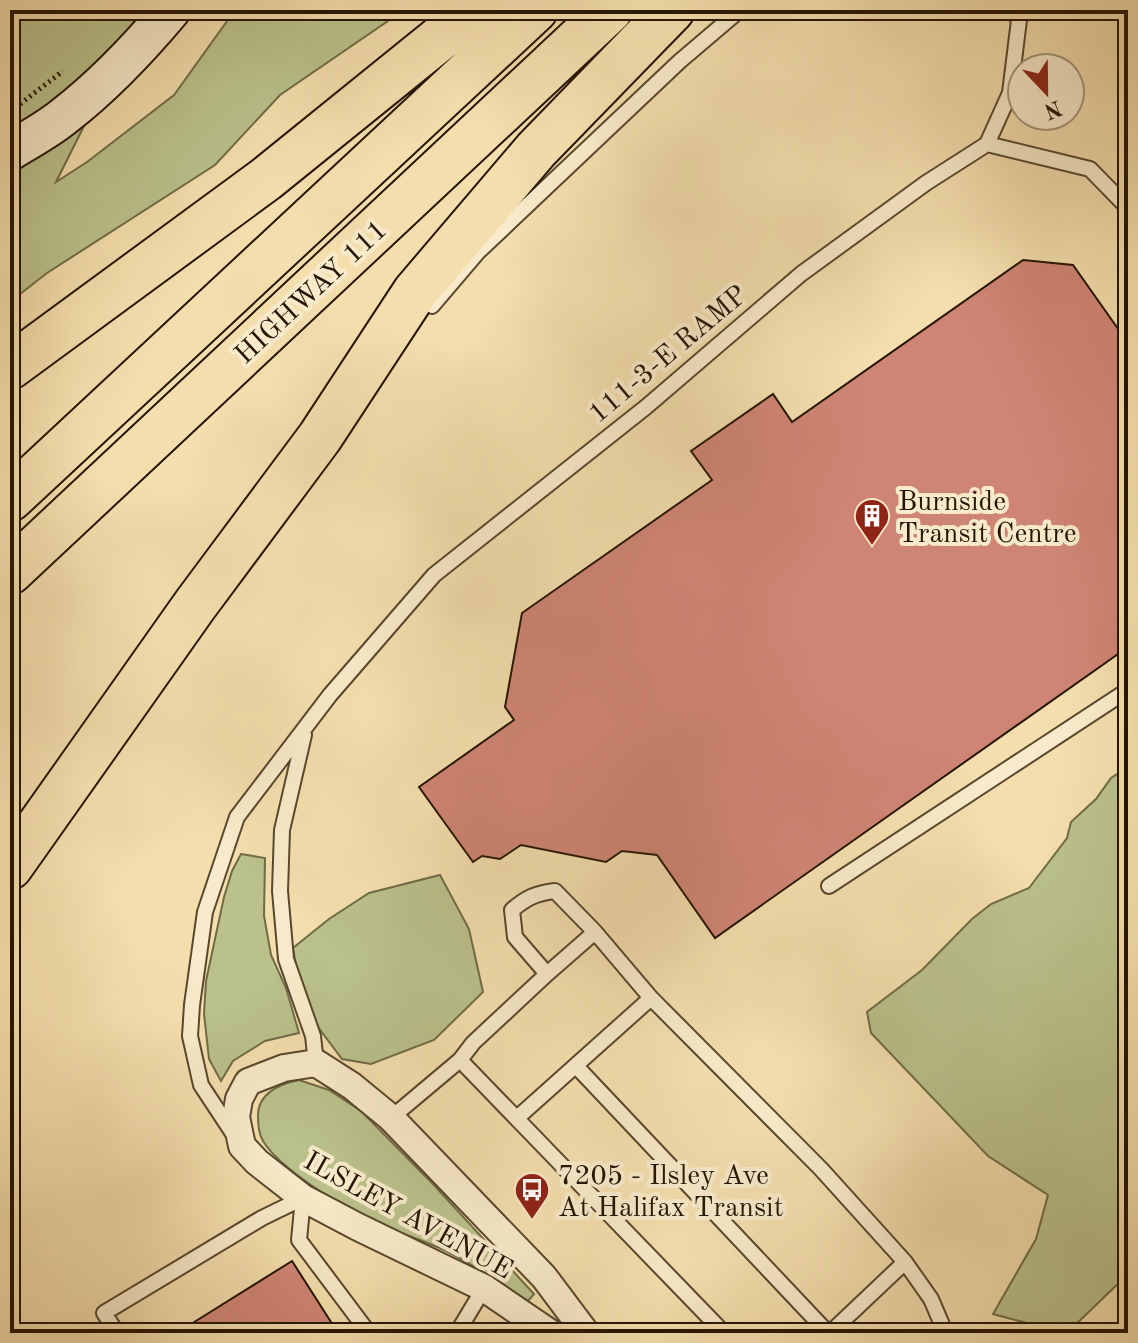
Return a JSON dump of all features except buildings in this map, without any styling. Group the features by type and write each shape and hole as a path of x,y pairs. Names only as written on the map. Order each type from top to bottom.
{"highway":[{"path":"10,367 266,179 475,10"},
{"name":"HIGHWAY 111","path":"10,499 535,10"},
{"name":"HIGHWAY 111","path":"10,572 610,10"},
{"path":"10,867 195,605 320,437 415,292 536,150 672,10"}],"street":[{"path":"10,151 62,118 92,92 171,10"},
{"path":"242,1146 236,1117 239,1099 248,1082 284,1068 316,1063"},
{"name":"ILSLEY AVENUE","path":"316,1063 352,1086 391,1118 544,1277 586,1333"},
{"name":"ILSLEY AVENUE","path":"242,1146 257,1162 303,1198 484,1288 550,1333"}],"lane":[{"path":"419,321 478,252 680,61 740,10"},
{"path":"1012,10 1019,20 1010,93 987,144 1090,169 1128,208"},
{"name":"111-3-E RAMP","path":"305,727 434,575 646,407 801,274 926,183 987,144"},
{"path":"320,437 399,344"},
{"path":"829,886 1128,690"},
{"path":"305,727 282,830 280,891 286,959 313,1036 316,1063"},
{"name":"ILSLEY AVENUE","path":"242,1146 201,1085 190,1036 199,949 205,912 237,817 305,727"},
{"path":"547,974 515,937 512,910 537,892 555,891 651,998 821,1169 905,1262 931,1299 943,1333"},
{"path":"391,1118 460,1060 473,1043 595,932"},
{"path":"517,1118 651,998"},
{"path":"460,1060 724,1333"},
{"path":"576,1066 829,1333 905,1262"},
{"path":"117,1333 104,1313 262,1218 303,1198"},
{"path":"303,1198 299,1240 368,1332 374,1333"},
{"path":"457,1333 484,1288"}],"path":[{"path":"11,110 65,69"}],"green space":[{"path":"10,10 142,10 56,182 174,95 235,10 404,10 280,95 215,165 47,273 10,302"},
{"path":"1128,767 1128,1274 1064,1333 993,1314 1036,1239 1048,1195 988,1156 871,1033 867,1012 922,970 991,904 1029,888 1067,838 1071,822 1096,799 1111,778"},
{"path":"241,854 265,858 264,916 271,955 286,988 299,1033 265,1041 233,1061 221,1081 209,1059 204,1014 206,981 224,897"},
{"path":"440,875 469,929 483,992 434,1040 371,1064 342,1059 303,1007 293,948 369,893"},
{"path":"299,1080 329,1090 361,1111 534,1294 528,1301 450,1253 344,1206 312,1186 271,1152 259,1126 261,1102 271,1091"}],"place":[{"name":"Burnside Transit Centre","path":"872,547"},
{"name":"7205 - Ilsley Ave At Halifax Transit","path":"532,1221"}]}
